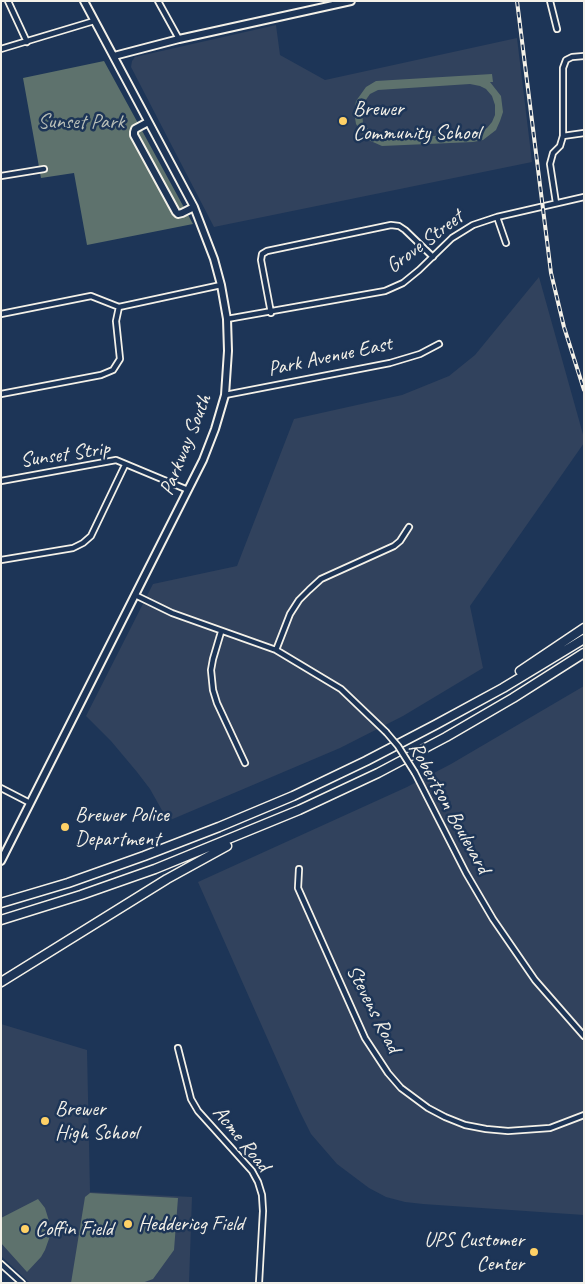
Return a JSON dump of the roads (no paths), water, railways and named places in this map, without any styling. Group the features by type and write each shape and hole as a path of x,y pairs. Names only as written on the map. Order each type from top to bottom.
{"highway":[{"path":"469,706 584,628"},
{"path":"1,903 125,863 247,816 342,773 469,706 584,639"},
{"path":"1,920 155,869 227,841 298,810 378,773 446,737 584,655"},
{"path":"1,982 178,872 298,810"}],"main road":[{"name":"Parkway South","path":"1,861 188,490 215,429 225,395 228,351 227,320 214,259 194,207 84,1"},
{"path":"114,56 180,39 350,1"},
{"path":"148,122 134,132 176,212 182,213 194,207"}],"street":[{"path":"8,1 27,42"},
{"path":"158,1 180,39"},
{"path":"550,1 557,28"},
{"path":"1,49 94,21"},
{"path":"556,203 550,164 563,136 563,68 566,60 572,57 584,56"},
{"path":"563,136 584,133"},
{"path":"1,176 44,169"},
{"name":"Grove Street","path":"227,320 385,291 403,282 452,238 473,224 584,197"},
{"path":"497,217 506,243"},
{"path":"271,313 261,260 262,254 267,251 392,225 399,226 405,230 433,256"},
{"path":"1,314 91,296 119,307 221,285"},
{"path":"1,394 102,375 112,370 120,359 116,321 119,307"},
{"name":"Park Avenue East","path":"225,395 390,363 420,354 439,344"},
{"name":"Sunset Strip","path":"1,481 116,460 188,490"},
{"path":"1,560 73,548 84,543 91,536 125,465"},
{"path":"276,650 290,614 308,590 332,574 394,546 400,541 409,527"},
{"name":"Robertson Boulevard","path":"135,596 221,632 276,650 323,677 341,690 386,732 398,746 415,773 462,866 493,919 535,980 583,1033"},
{"path":"221,632 213,658 211,680 217,703 245,764"},
{"path":"1,788 30,803"},
{"name":"Stevens Road","path":"300,869 298,888 365,1038 388,1073 402,1088 428,1108 465,1124 486,1129 508,1131 550,1128 584,1115"},
{"name":"Acme Road","path":"178,1048 191,1099 198,1111 252,1170 258,1182 262,1195 262,1212 258,1283"},
{"path":"1,1264 22,1283"}],"railway":[{"path":"517,1 551,273 564,327 584,390"}],"place":[{"name":"Brewer Community School","path":"343,121"},
{"name":"Brewer Police Department","path":"65,827"},
{"name":"Brewer High School","path":"45,1121"},
{"name":"Heddericg Field","path":"128,1224"},
{"name":"Coffin Field","path":"25,1229"},
{"name":"UPS Customer Center","path":"534,1252"}],"park label":[{"name":"Sunset Park","path":"81,122"}]}
